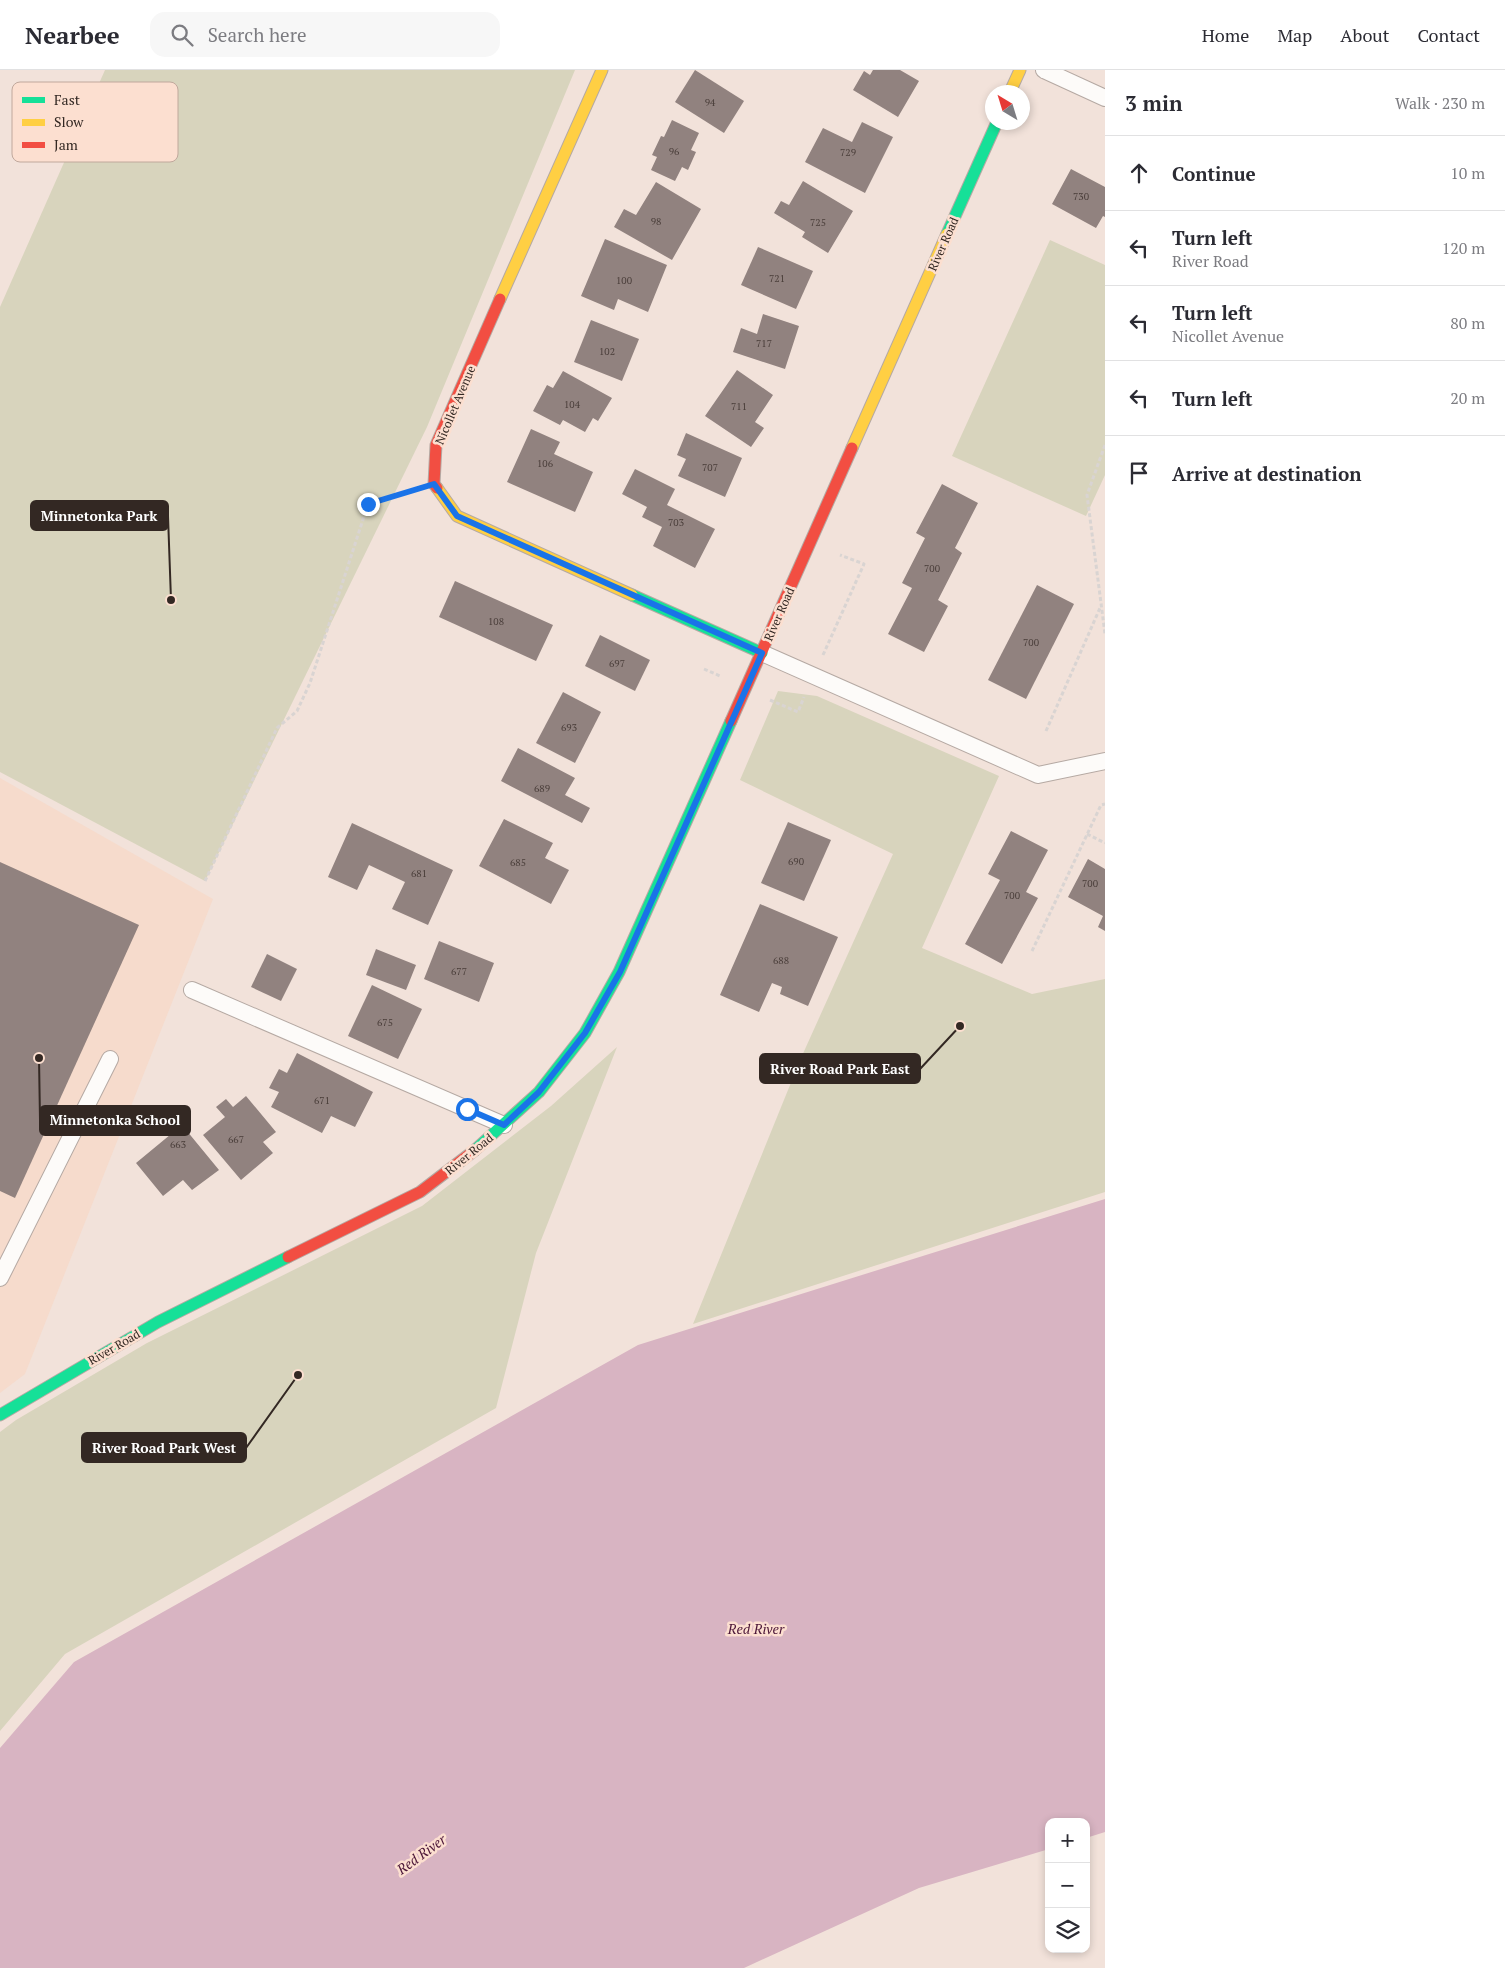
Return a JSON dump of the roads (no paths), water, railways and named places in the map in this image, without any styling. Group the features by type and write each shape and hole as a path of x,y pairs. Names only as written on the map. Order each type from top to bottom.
{"street":[{"name":"Nicollet Avenue","path":"602,70 436,445 434,484 457,516 762,653"},
{"path":"1013,85 1020,70"},
{"name":"River Road","path":"0,1415 22,1400 158,1322 420,1192 482,1145 539,1092 585,1033 620,972 993,130"}],"lane":[{"path":"1044,70 1105,98"},
{"path":"762,653 1038,775 1105,762"},
{"path":"192,990 504,1125"},
{"path":"0,1278 110,1059"}],"water":[{"name":"Red River","path":"1105,1199 1105,1832 1090,1837 1090,1818 1045,1818 1045,1850 919,1888 744,1968 0,1968 0,1748 74,1662 638,1345"}],"place":[{"name":"Minnetonka Park","path":"171,600"},
{"name":"River Road Park East","path":"960,1026"},
{"name":"Minnetonka School","path":"39,1058"},
{"name":"River Road Park West","path":"298,1375"}]}
